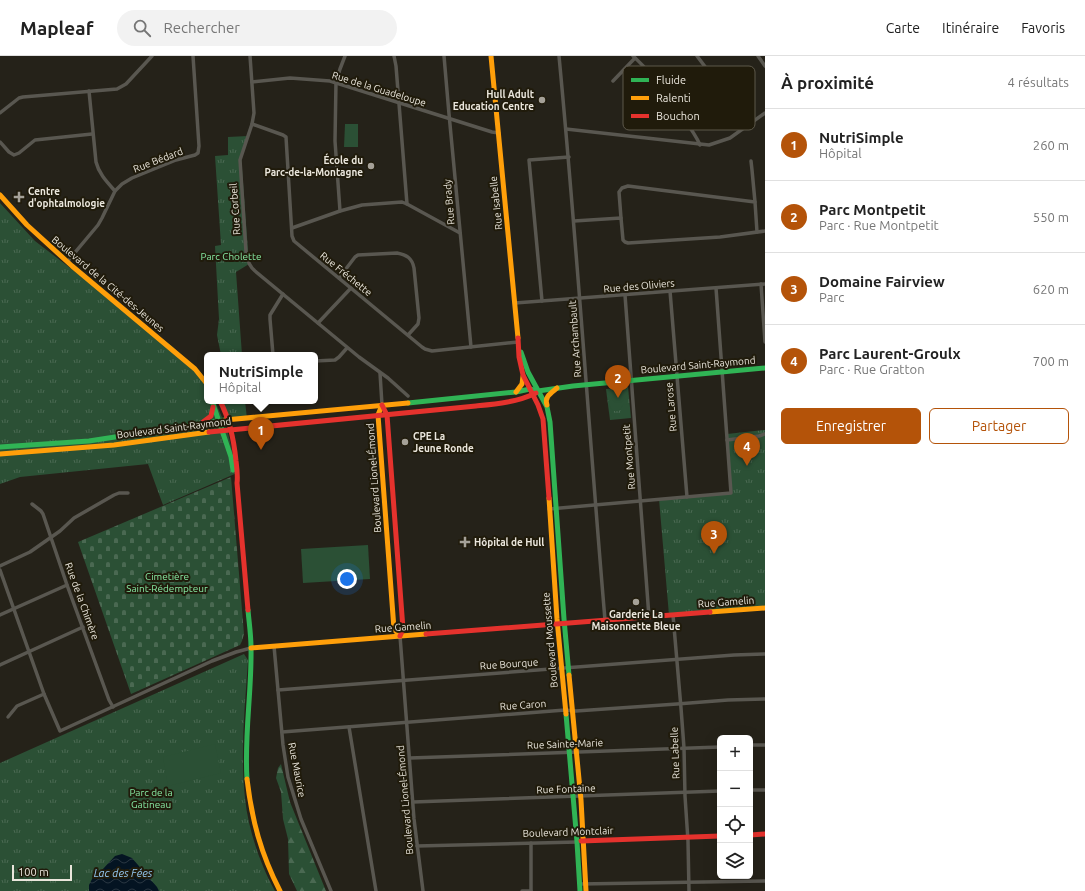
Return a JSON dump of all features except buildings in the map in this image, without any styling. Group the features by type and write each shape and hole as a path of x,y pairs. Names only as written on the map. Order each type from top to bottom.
{"street":[{"path":"0,113 20,98 117,89 122,86 152,56"},
{"name":"Rue Bédard","path":"68,262 102,218 115,191 122,184 132,178 176,160 198,153 199,146 193,56"},
{"name":"Rue Corbeil","path":"250,56 254,113 252,124 240,160 248,264 255,272 347,348 388,378 408,396"},
{"path":"340,211 335,141 336,82 345,56"},
{"path":"394,56 407,204"},
{"name":"Rue Brady","path":"444,56 471,347"},
{"name":"Rue Isabelle","path":"491,56 520,364 523,375 530,389"},
{"name":"Rue Archambault","path":"559,56 569,157 605,620"},
{"path":"697,56 705,66"},
{"path":"758,56 765,66"},
{"path":"626,66 634,57 642,66"},
{"path":"613,81 623,70"},
{"name":"Rue de la Guadeloupe","path":"252,82 290,78 336,82 399,103 499,133"},
{"path":"89,91 94,155 98,169 102,176 115,191"},
{"path":"755,121 765,114"},
{"name":"Rue Fréchette","path":"252,124 286,137 292,236 295,242 422,347 429,350 436,350 518,345"},
{"path":"566,129 709,146 730,138 742,130"},
{"path":"692,130 700,145"},
{"path":"0,142 9,152 14,155 19,153 35,140 92,134"},
{"path":"542,301 529,160 569,157"},
{"path":"751,161 757,232"},
{"path":"755,202 628,186 622,188 619,192 623,240 628,243 720,237 765,231"},
{"name":"Boulevard de la Cité-des-Jeunes","path":"0,195 27,226 196,369 204,380"},
{"path":"292,228 340,211 367,204 402,202 460,233"},
{"path":"574,221 621,218"},
{"path":"339,278 358,255 397,253 410,258 413,262 414,268 419,318 418,324 408,335"},
{"path":"763,284 765,342"},
{"name":"Rue des Oliviers","path":"515,303 763,284"},
{"path":"318,323 351,288"},
{"path":"549,509 731,493 716,288"},
{"name":"Rue Larose","path":"670,291 686,497"},
{"path":"273,352 270,315 283,294"},
{"name":"Rue Montpetit","path":"625,295 649,617"},
{"name":"Rue Isabelle","path":"518,345 528,372 538,391"},
{"path":"318,361 335,360 347,348"},
{"name":"Boulevard Saint-Raymond","path":"0,447 113,438 228,420 516,392 530,389 538,391 586,384 765,368"},
{"path":"380,373 382,405"},
{"path":"516,392 522,384 523,375"},
{"path":"547,407 546,402 548,395 558,388"},
{"name":"Boulevard Moussette","path":"530,389 541,410 543,419 557,624 577,842 580,891"},
{"name":"Boulevard Saint-Raymond","path":"0,454 114,445 222,430 478,406 533,395 538,391"},
{"name":"Boulevard Moussette","path":"538,391 547,407 550,422 565,623 584,841 586,891"},
{"path":"194,425 210,418 213,404"},
{"path":"214,404 232,459 236,483 252,654 246,740 248,797 253,824 262,853 272,878 280,891"},
{"path":"221,404 228,420 236,452 238,478 236,483"},
{"name":"Boulevard Lionel-Émond","path":"382,405 387,415 403,629 400,636 413,802 423,891"},
{"name":"Boulevard Lionel-Émond","path":"382,405 378,415 394,629 400,636"},
{"path":"727,440 765,434"},
{"path":"0,566 30,552 74,518 114,495 119,493 128,493"},
{"name":"Rue de la Chimère","path":"32,504 43,514 67,585 109,700 113,707"},
{"path":"0,570 44,694 17,706 8,716"},
{"path":"0,616 67,585"},
{"name":"Rue Gamelin","path":"44,694 60,731 212,662 236,652 251,648 765,608"},
{"name":"Rue Labelle","path":"673,615 684,748 689,891"},
{"path":"0,665 83,627"},
{"name":"Rue Maurice","path":"274,646 288,777 297,808 331,891"},
{"name":"Rue Bourque","path":"278,690 734,654 765,654"},
{"name":"Rue Caron","path":"282,732 565,710 573,711 728,700 765,699"},
{"path":"349,727 376,891"},
{"path":"753,745 765,745"},
{"name":"Rue Sainte-Marie","path":"410,758 717,746"},
{"path":"753,790 765,790"},
{"name":"Rue Fontaine","path":"413,802 717,791"},
{"path":"753,835 765,834"},
{"name":"Boulevard Montclair","path":"417,846 577,842 717,836"},
{"path":"522,891 531,891 531,843"},
{"path":"580,884 765,881"}],"green space":[{"path":"345,124 358,124 358,147 344,147"},
{"name":"Parc Cholette","path":"248,136 241,155 249,264 236,272 242,352 220,352 217,335 219,319 215,246 221,245 215,156 228,155 228,137"},
{"path":"0,203 35,241 173,347 195,369 204,380 204,404 216,404 224,422 237,473 163,505 148,464 20,477 0,484"},
{"path":"628,387 631,418 610,420 606,389"},
{"path":"626,390 628,393 627,404 623,405 619,411 613,411 609,404 613,397 613,391"},
{"path":"221,404 245,404 247,419 228,420"},
{"path":"765,430 765,608 669,615 659,499 731,493 727,434"},
{"name":"Cimetière Saint-Rédempteur","path":"231,477 244,634 242,641 240,645 131,694 78,542"},
{"path":"368,545 370,579 303,583 301,549"},
{"name":"Parc de la Gatineau","path":"244,654 248,660 243,746 245,798 252,834 264,869 275,891 0,891 0,763"},
{"path":"215,744 221,773 168,786 163,757"},
{"path":"281,764 290,802 326,891 297,891 289,874 288,839 283,819 281,792 276,778 278,768"}],"water":[{"name":"Lac des Fées","path":"122,854 132,858 159,891 89,891 89,885 94,875 102,870 115,856"}],"traffic: fast":[{"path":"521,352 528,372 547,407 550,422 569,675"},
{"path":"408,403 516,392 530,389 538,391 573,386 765,368"},
{"path":"213,404 231,457 233,470"},
{"path":"0,447 89,441 225,420"},
{"path":"247,779 246,746 251,664 251,638 248,610"},
{"path":"566,714 580,891"}],"traffic: slow":[{"path":"491,56 518,338"},
{"path":"0,195 27,225 72,266 195,369 204,380"},
{"path":"516,392 522,384 523,376"},
{"path":"547,405 547,397 557,388"},
{"path":"225,420 408,403"},
{"path":"382,405 378,415 394,629 400,636"},
{"path":"0,454 114,445 209,432"},
{"path":"549,498 557,619 566,714"},
{"path":"710,612 765,608"},
{"path":"251,648 426,634"},
{"path":"569,675 581,800 586,891"},
{"path":"247,779 258,837 273,877 280,891"}],"traffic: jam":[{"path":"518,338 519,357 523,375 538,405 543,419 549,498"},
{"path":"209,432 491,404 514,401 536,393"},
{"path":"221,404 229,423 235,453 248,610"},
{"path":"382,405 387,415 403,629 400,636"},
{"path":"203,422 211,416 213,407"},
{"path":"426,634 710,612"},
{"path":"753,835 765,834"},
{"path":"581,841 717,836"}],"place":[{"name":"Hull Adult Education Centre","path":"542,100"},
{"name":"École du Parc-de-la-Montagne","path":"371,166"},
{"name":"Centre d'ophtalmologie","path":"19,197"},
{"name":"Parc Montpetit","path":"618,398"},
{"name":"CPE La Jeune Ronde","path":"405,442"},
{"name":"NutriSimple","path":"261,450"},
{"name":"Parc Laurent-Groulx","path":"747,466"},
{"name":"Hôpital de Hull","path":"465,542"},
{"name":"Domaine Fairview","path":"714,554"},
{"name":"Garderie La Maisonnette Bleue","path":"636,602"}]}
